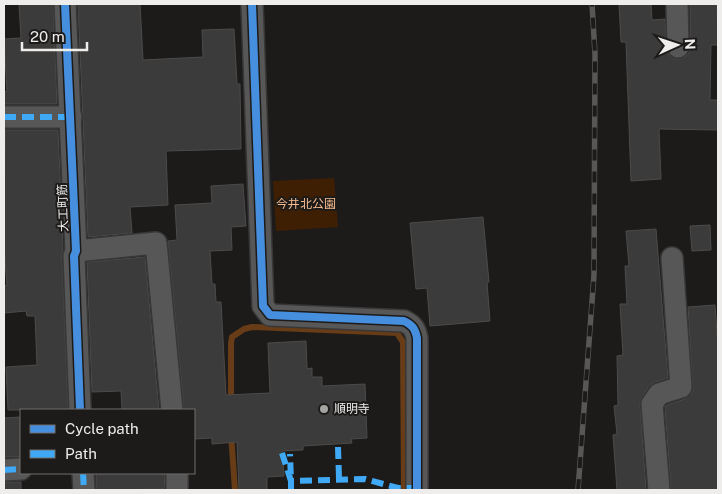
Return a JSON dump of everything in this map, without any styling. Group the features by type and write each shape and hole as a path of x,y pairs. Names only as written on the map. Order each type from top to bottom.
{"street":[{"name":"大工町筋","path":"65,4 76,251 74,256 80,409"},
{"path":"252,4 263,306 270,315 404,321 411,324 415,329 417,338 417,490"},
{"path":"677,4 678,47"},
{"path":"4,117 71,117"},
{"path":"76,251 156,243 172,409"},
{"path":"658,490 652,404 659,394 681,387 672,258"},
{"path":"4,470 20,469"},
{"path":"84,474 84,490"},
{"path":"177,474 177,490"}],"green space":[{"name":"今井北公園","path":"334,178 338,227 276,231 273,181"}],"building":[{"path":"19,4 53,4 57,104 4,104 4,92 7,91 4,39 21,38"},
{"path":"140,4 143,60 203,57 202,30 234,29 237,84 240,84 241,149 166,151 168,205 130,207 132,233 88,237 78,5"},
{"path":"619,4 651,4 652,20 665,19 667,53 672,58 678,59 685,57 689,53 690,4 717,4 718,45 711,45 710,100 718,100 718,130 659,129 661,179 631,181 626,42 621,42"},
{"path":"5,130 58,130 68,409 8,410 6,367 37,365 35,316 27,316 26,311 4,313 4,286 7,285 4,249"},
{"path":"243,184 246,226 231,227 232,250 210,251 212,284 215,284 216,302 221,302 226,395 270,393 268,343 306,341 307,369 312,368 312,377 322,377 322,386 365,384 367,438 351,439 352,443 303,446 303,450 282,451 284,476 267,477 267,490 239,490 237,442 212,444 212,438 195,439 195,409 184,409 168,241 177,240 175,205 212,203 211,186"},
{"path":"483,217 489,282 487,282 490,321 430,326 427,288 416,289 410,223"},
{"path":"710,225 711,250 692,251 690,226"},
{"path":"656,229 668,378 649,386 640,404 646,490 617,490 613,435 617,434 614,406 618,405 617,356 623,355 620,304 627,304 625,266 629,266 626,231"},
{"path":"145,257 159,409 122,409 121,391 92,392 87,262"},
{"path":"715,305 718,346 718,490 671,490 665,407 685,399 693,391 688,307"},
{"path":"20,417 20,457 4,457 4,418"},
{"path":"96,474 165,474 164,489 96,490"},
{"path":"4,482 21,482 21,490 4,490"}],"waterway":[{"path":"231,402 232,337 244,329 252,327 397,333 403,342 404,490"},
{"path":"231,434 235,490"}],"railway":[{"path":"578,490 594,275 595,54 592,4"}],"marked path":[{"path":"4,117 71,117"},
{"path":"338,447 339,478"},
{"path":"282,453 291,481 290,454"},
{"path":"4,470 20,469"},
{"path":"83,474 84,490"},
{"path":"291,490 291,481 365,479 398,488 417,488"}],"cycle path":[{"path":"65,4 76,251 74,256 80,409"},
{"path":"252,4 263,306 270,315 404,321 413,327 417,338 417,490"}],"place":[{"name":"順明寺","path":"324,409"}]}
